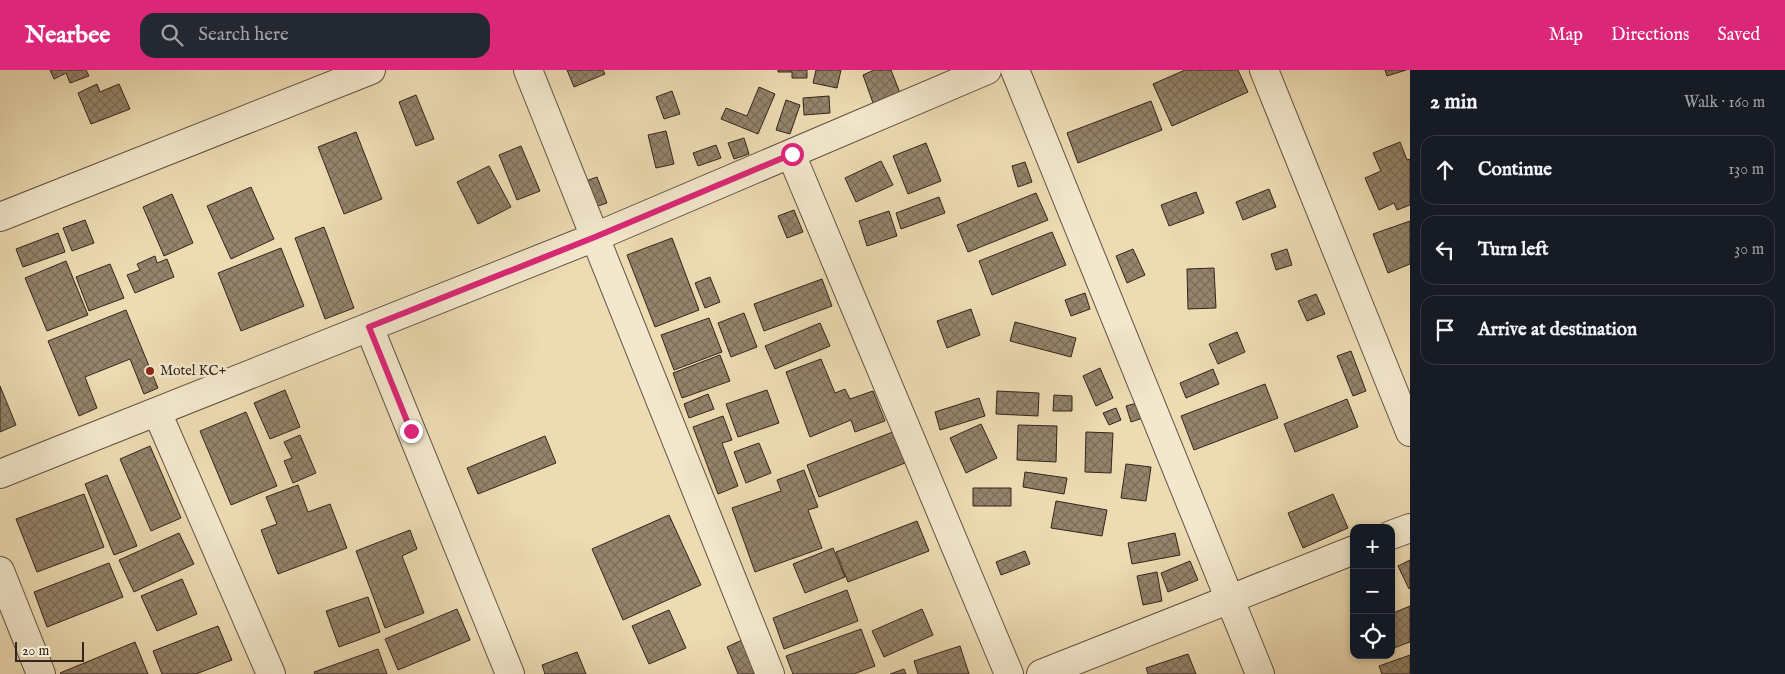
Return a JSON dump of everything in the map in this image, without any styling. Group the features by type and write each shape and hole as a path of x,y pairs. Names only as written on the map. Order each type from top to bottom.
{"street":[{"path":"0,217 371,70"},
{"path":"528,70 770,674"},
{"path":"0,474 595,237 987,70"},
{"path":"1015,70 1260,674"},
{"path":"1264,70 1410,432"},
{"path":"792,154 1010,674"},
{"path":"369,327 510,674"},
{"path":"157,412 272,674"},
{"path":"1395,534 1410,528"},
{"path":"1041,674 1350,552"},
{"path":"0,571 40,674"}],"building":[{"path":"50,70 86,70 89,76 70,83 66,73 54,79"},
{"path":"567,70 603,70 605,74 574,87"},
{"path":"778,70 807,70 807,78 792,78 792,72 778,72"},
{"path":"816,70 841,70 837,88 813,83"},
{"path":"874,70 891,70 900,93 873,103 863,75"},
{"path":"1185,70 1238,70 1248,92 1172,126 1153,84"},
{"path":"1385,70 1406,70 1387,76"},
{"path":"97,84 100,92 119,84 130,109 91,124 78,93"},
{"path":"759,87 775,94 758,134 721,119 726,108 747,116"},
{"path":"672,91 680,114 664,119 656,97"},
{"path":"416,95 434,139 416,146 399,102"},
{"path":"829,96 830,113 804,115 803,98"},
{"path":"786,100 800,105 790,134 776,130"},
{"path":"1151,101 1162,130 1078,163 1067,133"},
{"path":"666,131 674,164 656,168 648,135"},
{"path":"356,132 382,199 344,214 318,147"},
{"path":"744,138 749,154 734,159 728,143"},
{"path":"1400,142 1407,160 1410,159 1410,205 1397,210 1394,203 1379,210 1365,178 1381,171 1373,153"},
{"path":"926,143 941,181 908,194 893,156"},
{"path":"716,145 721,158 698,166 693,153"},
{"path":"521,146 540,191 517,200 499,155"},
{"path":"881,161 893,185 856,202 845,178"},
{"path":"1025,162 1032,182 1018,187 1012,166"},
{"path":"489,166 511,207 478,224 457,182"},
{"path":"597,177 607,203 595,207 586,181"},
{"path":"251,187 274,239 231,259 207,206"},
{"path":"1269,189 1276,207 1243,220 1236,202"},
{"path":"1196,192 1204,213 1169,226 1161,205"},
{"path":"1036,193 1048,220 968,252 957,225"},
{"path":"172,194 193,243 164,256 143,207"},
{"path":"939,197 945,213 901,229 896,213"},
{"path":"794,210 803,232 787,238 778,216"},
{"path":"889,211 897,236 867,246 859,221"},
{"path":"85,220 94,243 72,251 63,228"},
{"path":"1410,221 1410,264 1388,273 1373,234"},
{"path":"324,227 354,308 325,319 295,238"},
{"path":"1052,232 1066,265 992,295 979,261"},
{"path":"58,233 65,252 23,267 16,249"},
{"path":"672,238 699,310 655,327 627,255"},
{"path":"281,248 304,306 241,331 218,273"},
{"path":"1133,249 1145,275 1127,283 1116,256"},
{"path":"1287,249 1292,265 1276,270 1271,254"},
{"path":"155,256 157,263 167,259 174,277 135,293 127,275 140,270 137,264"},
{"path":"66,261 88,315 47,331 25,278"},
{"path":"110,264 124,298 89,311 76,277"},
{"path":"1214,268 1216,308 1188,309 1187,269"},
{"path":"710,277 720,302 705,308 695,283"},
{"path":"822,279 832,306 764,331 754,304"},
{"path":"1085,293 1090,309 1071,316 1065,300"},
{"path":"1316,294 1325,314 1307,321 1298,301"},
{"path":"971,309 980,335 947,348 937,321"},
{"path":"126,310 158,388 144,394 130,359 85,377 97,408 79,416 48,341"},
{"path":"744,313 757,347 731,357 718,323"},
{"path":"709,318 722,352 674,370 661,335"},
{"path":"1015,322 1076,338 1071,357 1010,341"},
{"path":"820,323 830,346 775,369 765,346"},
{"path":"1237,332 1245,352 1218,364 1209,344"},
{"path":"1351,351 1366,391 1353,396 1337,356"},
{"path":"720,355 730,381 682,398 673,373"},
{"path":"821,359 835,393 845,389 850,399 873,391 885,421 855,432 851,420 810,437 786,372"},
{"path":"1100,368 1113,398 1096,406 1083,376"},
{"path":"1213,369 1219,384 1186,398 1180,383"},
{"path":"1265,384 1278,418 1194,450 1181,416"},
{"path":"0,386 16,425 0,432"},
{"path":"285,390 300,427 270,439 254,403"},
{"path":"767,390 779,423 738,437 726,404"},
{"path":"997,391 1039,393 1038,416 996,414"},
{"path":"708,394 714,409 689,418 684,404"},
{"path":"1054,395 1072,396 1072,411 1053,411"},
{"path":"979,398 985,416 940,430 935,412"},
{"path":"1347,399 1358,427 1295,452 1284,424"},
{"path":"1137,403 1143,418 1131,422 1126,406"},
{"path":"1116,408 1121,420 1109,425 1103,413"},
{"path":"246,412 277,486 231,505 200,431"},
{"path":"723,416 732,440 722,443 738,486 718,494 693,427"},
{"path":"981,424 997,458 966,473 950,438"},
{"path":"1018,425 1057,426 1056,462 1017,460"},
{"path":"898,430 910,461 819,497 807,465"},
{"path":"1086,432 1113,433 1111,473 1085,472"},
{"path":"300,435 316,473 293,483 284,461 292,458 284,442"},
{"path":"545,436 556,463 478,494 467,468"},
{"path":"759,443 771,473 746,483 734,452"},
{"path":"150,446 181,518 151,531 120,459"},
{"path":"1126,464 1151,467 1146,501 1121,498"},
{"path":"804,470 818,507 808,510 822,548 755,572 732,508 781,491 777,480"},
{"path":"1025,472 1067,478 1064,494 1023,487"},
{"path":"107,475 137,546 114,555 85,484"},
{"path":"298,485 308,512 330,504 347,548 278,574 261,530 277,524 266,497"},
{"path":"973,488 1011,488 1011,506 973,506"},
{"path":"84,494 104,547 37,572 16,519"},
{"path":"1333,494 1348,528 1303,548 1288,513"},
{"path":"1056,501 1107,510 1102,536 1051,528"},
{"path":"669,515 701,585 623,620 592,549"},
{"path":"917,521 929,551 848,582 836,552"},
{"path":"410,530 417,549 402,556 424,613 385,628 356,551"},
{"path":"179,533 194,564 134,592 119,560"},
{"path":"1175,533 1180,555 1132,564 1128,543"},
{"path":"833,548 845,577 805,593 793,564"},
{"path":"1025,551 1030,564 1001,575 996,562"},
{"path":"1410,560 1410,588 1409,589 1398,566"},
{"path":"1190,561 1198,580 1168,592 1161,573"},
{"path":"109,563 123,597 47,627 34,592"},
{"path":"1157,572 1162,601 1143,605 1137,576"},
{"path":"182,579 197,614 157,631 141,596"},
{"path":"847,590 858,621 784,649 773,618"},
{"path":"368,597 380,632 339,647 326,611"},
{"path":"1410,606 1410,642 1395,648 1395,614"},
{"path":"457,609 470,640 398,670 385,639"},
{"path":"922,609 933,635 884,657 872,631"},
{"path":"669,610 686,648 649,664 632,626"},
{"path":"218,626 232,660 196,674 162,674 153,651"},
{"path":"861,629 875,666 854,674 793,674 786,656"},
{"path":"742,640 757,674 738,674 727,647"},
{"path":"135,642 148,674 60,673"},
{"path":"960,646 969,674 918,674 914,661"},
{"path":"378,649 387,674 315,674 314,672"},
{"path":"577,652 586,674 545,674 542,665"},
{"path":"1188,654 1196,674 1148,674 1146,668"},
{"path":"1410,655 1410,674 1382,674 1379,666"},
{"path":"904,669 906,674 890,674"}],"place":[{"name":"Motel KC+","path":"150,371"}],"route":[{"path":"411,431 369,327 595,237 792,154"}]}
